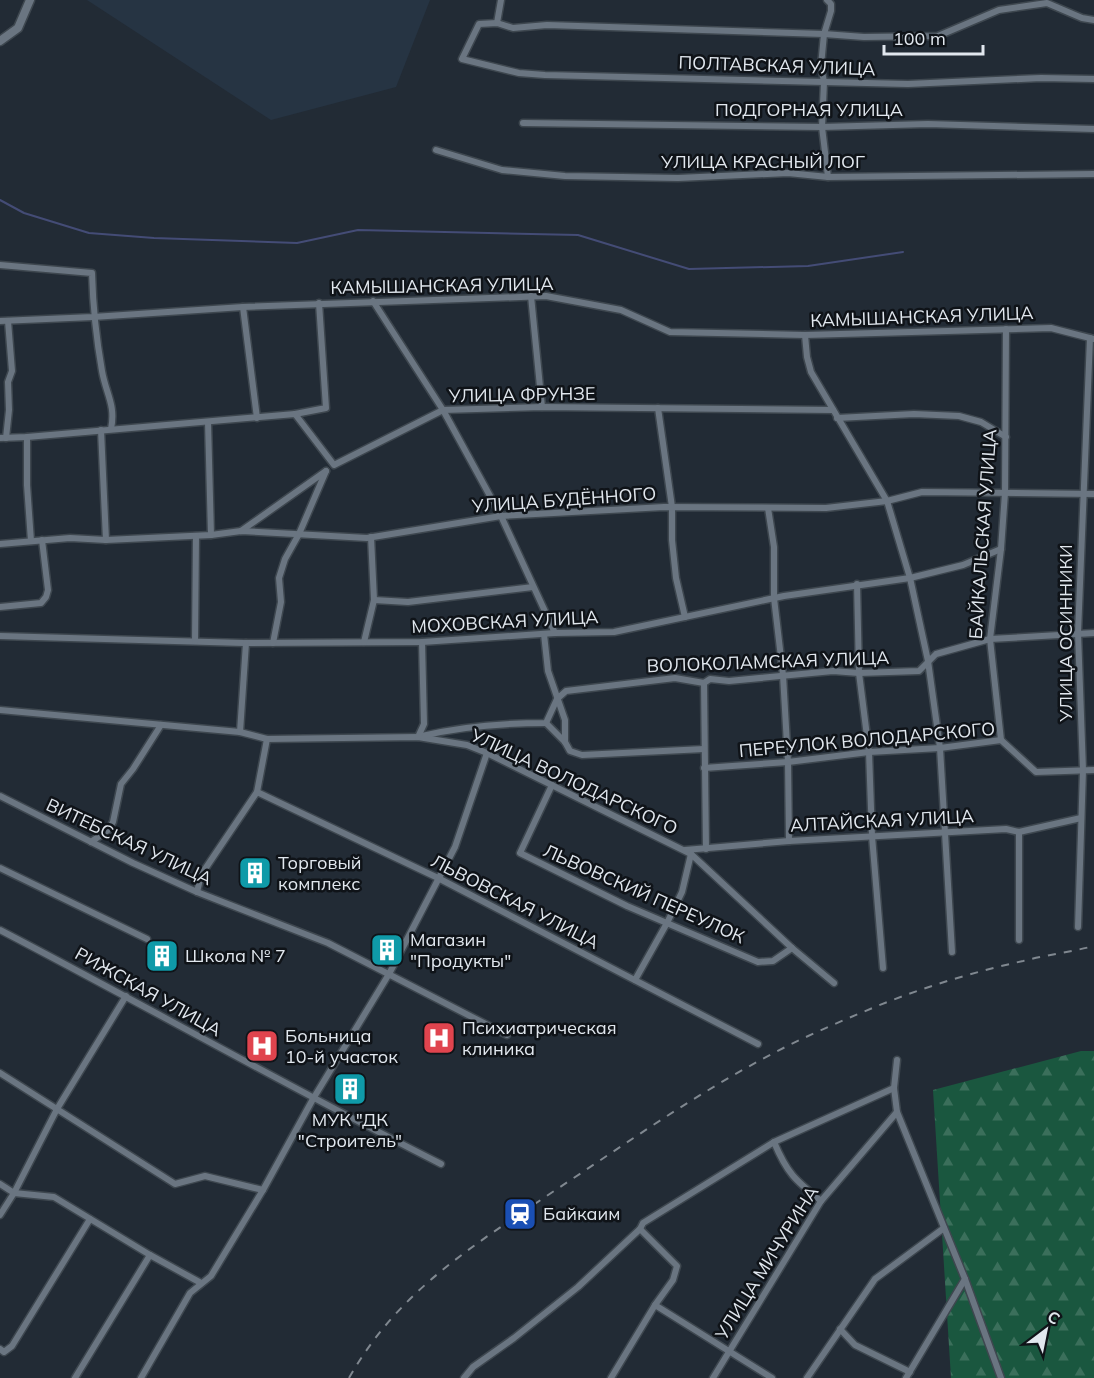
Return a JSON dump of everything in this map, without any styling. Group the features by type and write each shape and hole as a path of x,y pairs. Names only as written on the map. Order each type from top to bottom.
{"street":[{"path":"0,41 18,28 30,0"},
{"path":"501,0 497,23 513,28 547,25 864,37 938,36 999,10 1047,3 1082,18 1094,20"},
{"path":"827,0 831,4 831,10 824,34 821,66 824,82 822,127 828,177"},
{"name":"ПОЛТАВСКАЯ УЛИЦА","path":"497,23 479,24 462,59 519,73 908,84 1041,78 1094,79"},
{"name":"ПОДГОРНАЯ УЛИЦА","path":"523,123 822,127 928,124 1094,129"},
{"name":"УЛИЦА КРАСНЫЙ ЛОГ","path":"436,150 502,170 565,176 678,178 788,174 828,177 1094,174"},
{"path":"0,265 92,273 93,317 102,374 114,415 111,429"},
{"path":"531,296 542,407"},
{"name":"КАМЫШАНСКАЯ УЛИЦА","path":"0,321 319,303 546,296 621,310 670,332 805,335 1051,328 1092,339"},
{"path":"373,301 443,410 501,516 555,633"},
{"path":"8,321 12,371 8,382 9,410 3,438 256,418 326,408 319,303"},
{"path":"243,307 256,418"},
{"name":"БАЙКАЛЬСКАЯ УЛИЦА","path":"1001,741 990,639 1005,493 1006,329"},
{"path":"805,335 811,372 887,501 910,578 928,661 940,748 952,952"},
{"name":"УЛИЦА ОСИННИКИ","path":"1078,927 1083,770 1078,633 1082,495 1092,339"},
{"name":"УЛИЦА ФРУНЗЕ","path":"241,531 334,465 443,410 542,407 833,410"},
{"path":"658,408 672,507 674,559 685,617"},
{"path":"295,414 334,465"},
{"path":"837,418 914,414 959,416 981,422 1006,438"},
{"path":"208,422 211,535"},
{"path":"101,430 106,540"},
{"path":"27,437 27,485 31,541"},
{"path":"273,643 281,602 279,578 285,559 299,534 326,471"},
{"name":"УЛИЦА БУДЁННОГО","path":"0,544 70,538 106,540 196,536 241,531 370,537 501,516 672,507 826,508 887,501 922,492 1094,494"},
{"path":"768,508 772,520 774,598 783,675 788,762 789,841"},
{"path":"195,641 196,536"},
{"path":"364,642 374,600 370,537"},
{"path":"0,608 41,603 46,597 48,590 42,540"},
{"name":"МОХОВСКАЯ УЛИЦА","path":"0,636 273,643 422,642 555,633 614,632 774,598 910,578 963,565 1001,549"},
{"path":"857,584 859,673 869,752 872,836 883,968"},
{"path":"374,600 408,602 533,587"},
{"name":"ВОЛОКОЛАМСКАЯ УЛИЦА","path":"557,699 566,691 675,678 704,683 710,679 729,681 833,671 859,673 919,671 936,654 990,639 1094,633"},
{"path":"544,634 548,671 565,720 565,742"},
{"path":"418,737 424,724 422,642"},
{"path":"240,732 246,643"},
{"path":"704,683 706,849"},
{"path":"546,723 557,699"},
{"name":"УЛИЦА ВОЛОДАРСКОГО","path":"0,710 240,732 267,739 418,737 467,745 691,854 792,948 834,983"},
{"path":"418,737 456,728 505,723 546,723 565,742 570,751 582,755 704,749"},
{"path":"91,842 108,830 113,822 121,784 161,725"},
{"path":"197,892 201,875 256,792 267,739"},
{"name":"ПЕРЕУЛОК ВОЛОДАРСКОГО","path":"704,768 1001,741 1036,772 1094,770"},
{"path":"141,1378 190,1293 211,1276 388,974 454,847 487,753"},
{"name":"ЛЬВОВСКИЙ ПЕРЕУЛОК","path":"552,785 520,853 667,923 758,962 773,961 792,948"},
{"name":"ЛЬВОВСКАЯ УЛИЦА","path":"256,792 438,878 758,1044"},
{"name":"ВИТЕБСКАЯ УЛИЦА","path":"0,796 197,892 328,943 507,1035"},
{"name":"АЛТАЙСКАЯ УЛИЦА","path":"683,850 872,836 1006,829 1019,832 1081,818"},
{"path":"1019,832 1019,940"},
{"path":"635,981 682,892 691,854"},
{"path":"0,868 147,939"},
{"name":"РИЖСКАЯ УЛИЦА","path":"0,931 126,996 313,1099 441,1164"},
{"path":"0,1215 14,1193 57,1109 126,996"},
{"path":"897,1060 894,1088 897,1112 965,1278 1001,1378"},
{"path":"0,1073 175,1184 205,1176 263,1190"},
{"path":"465,1378 473,1367 578,1287 640,1229 643,1223 774,1142 894,1088"},
{"name":"УЛИЦА МИЧУРИНА","path":"713,1378 821,1201 897,1112"},
{"path":"774,1142 792,1177 821,1201"},
{"path":"0,1184 14,1193 54,1197 150,1256 201,1283"},
{"path":"0,1349 4,1352 12,1346 90,1219"},
{"path":"807,1378 875,1279 944,1228"},
{"path":"611,1378 655,1305 673,1280 677,1266 640,1229"},
{"path":"75,1378 150,1256"},
{"path":"840,1329 855,1345 908,1375 965,1278"},
{"path":"655,1305 772,1378"}],"shaded area":[{"path":"87,0 430,0 396,87 271,120"}],"green space":[{"path":"1081,1051 1094,1051 1094,1378 951,1378 933,1090"}],"waterway":[{"path":"0,200 24,213 89,233 154,238 297,243 358,230 578,235 689,269 808,266 903,252"}],"railway":[{"path":"349,1378 391,1319 440,1272 495,1231 705,1092 770,1055 902,996 982,971 1094,946"}],"place":[{"name":"Торговый комплекс","path":"255,873"},
{"name":"Магазин \"Продукты\"","path":"387,950"},
{"name":"Школа № 7","path":"162,956"},
{"name":"Психиатрическая клиника","path":"439,1038"},
{"name":"Больница 10-й участок","path":"262,1046"},
{"name":"МУК \"ДК \"Строитель\"","path":"350,1089"},
{"name":"Байкаим","path":"520,1214"}]}
